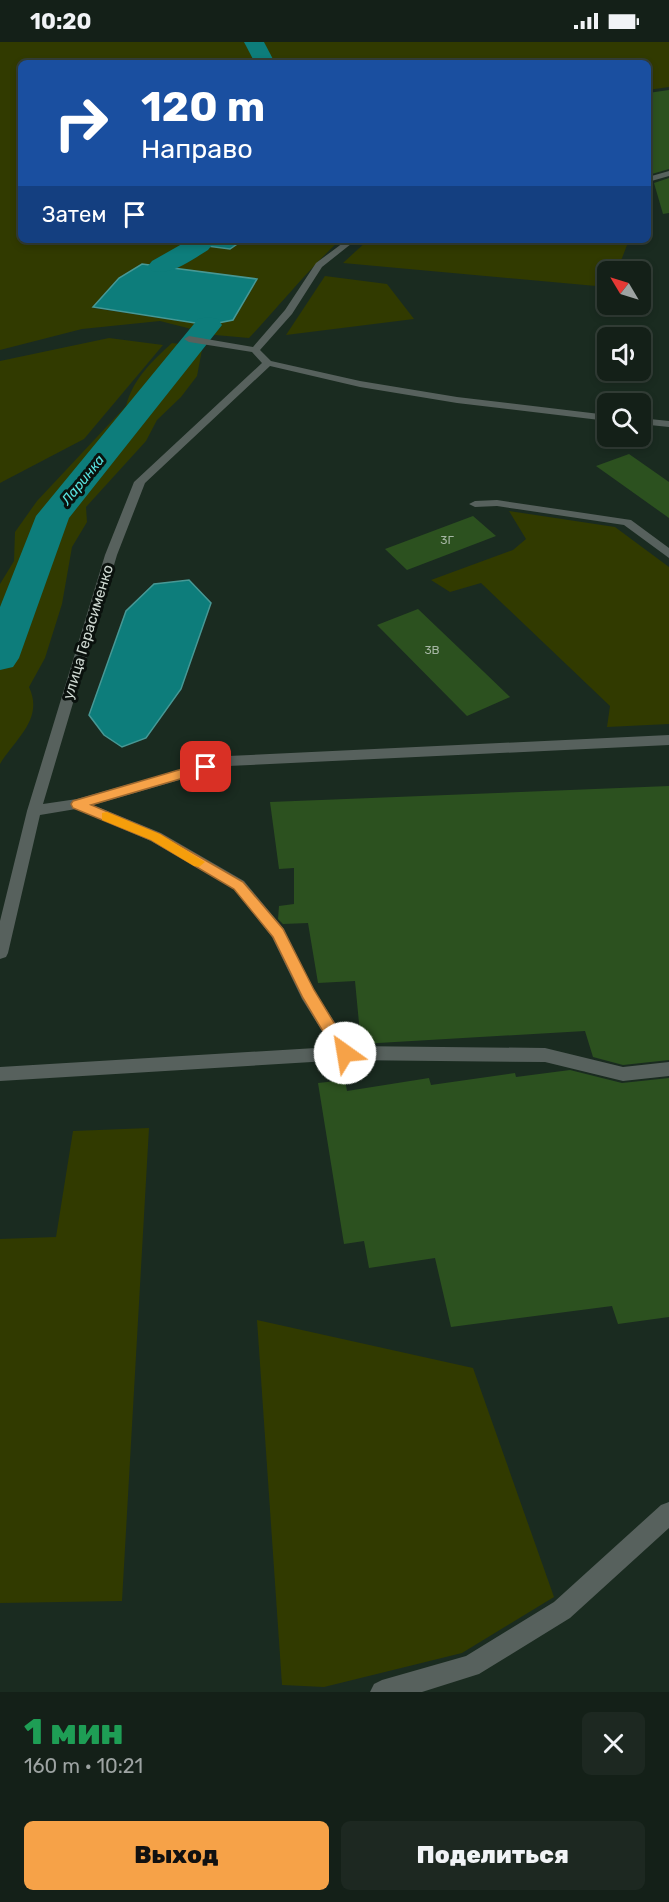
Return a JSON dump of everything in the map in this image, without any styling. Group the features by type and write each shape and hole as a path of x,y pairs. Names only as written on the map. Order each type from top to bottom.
{"street":[{"path":"651,179 669,173"},
{"path":"255,350 289,312 319,265 348,243"},
{"path":"189,339 255,350 268,363 360,384 597,417"},
{"name":"улица Герасименко","path":"0,953 34,811 111,555 140,482 268,363"},
{"path":"651,422 669,424"},
{"path":"475,504 497,503 627,522 669,554"},
{"path":"34,811 77,804 228,760 669,740"},
{"path":"77,804 156,837 238,885 278,933 308,994 345,1053"},
{"path":"0,1074 345,1053 545,1055 623,1074 669,1069"},
{"path":"382,1692 471,1666 562,1610 669,1513"}],"green space":[{"path":"0,42 669,42 669,87 651,90 651,60 18,60 18,243 184,243 230,249 239,243 337,243 249,338 215,335 160,321 82,329 0,350","holes":["142,264 257,280 245,301 208,325 93,308"]},
{"path":"365,243 628,243 621,261 597,261 597,286 343,263"},
{"path":"325,276 387,284 414,319 286,335"},
{"path":"109,338 163,345 84,439 0,483 0,361"},
{"path":"172,343 197,346 202,350 197,376 181,397 157,420 146,441 86,507 87,522 72,547 62,604 45,658 29,687 33,698 31,719 0,764 0,584 14,561 15,532 37,501 126,406 138,379"},
{"path":"509,511 615,527 669,567 669,724 607,727 610,706 481,583 450,592 431,580 513,550 526,539"},
{"path":"149,1128 122,1601 0,1603 0,1239 56,1237 73,1131"},
{"path":"257,1320 473,1368 554,1597 462,1653 324,1687 282,1685"}],"water":[{"path":"184,243 239,243 230,249"},
{"path":"142,264 257,279 233,320 208,325 93,307 119,278"},
{"path":"189,580 211,603 181,689 146,738 122,747 104,735 89,715 126,611 154,584"}],"building":[{"path":"669,90 669,169 652,174 651,172 651,93"},
{"path":"669,178 669,213 663,214 654,183"},
{"path":"629,454 669,482 669,518 596,466"},
{"path":"473,516 496,536 407,570 385,549"},
{"path":"418,609 510,697 467,716 377,625"},
{"path":"669,786 669,1060 623,1065 593,1057 585,1031 361,1044 355,981 318,983 308,923 283,924 278,919 279,906 294,904 294,868 279,869 270,802"},
{"path":"570,1070 622,1083 669,1078 669,1317 618,1324 612,1306 451,1327 435,1258 369,1268 364,1241 344,1244 318,1083 345,1080 347,1091 429,1078 431,1085 515,1073 516,1077"}],"waterway":[{"name":"Ларинка","path":"254,42 263,60"},
{"name":"Ларинка","path":"161,266 199,245"},
{"name":"Ларинка","path":"0,658 34,561 53,516 208,325"}],"slow traffic":[{"path":"107,817 156,837 199,862"}],"route":[{"path":"206,767 77,804 156,837 238,885 278,933 308,994 345,1053"}]}
